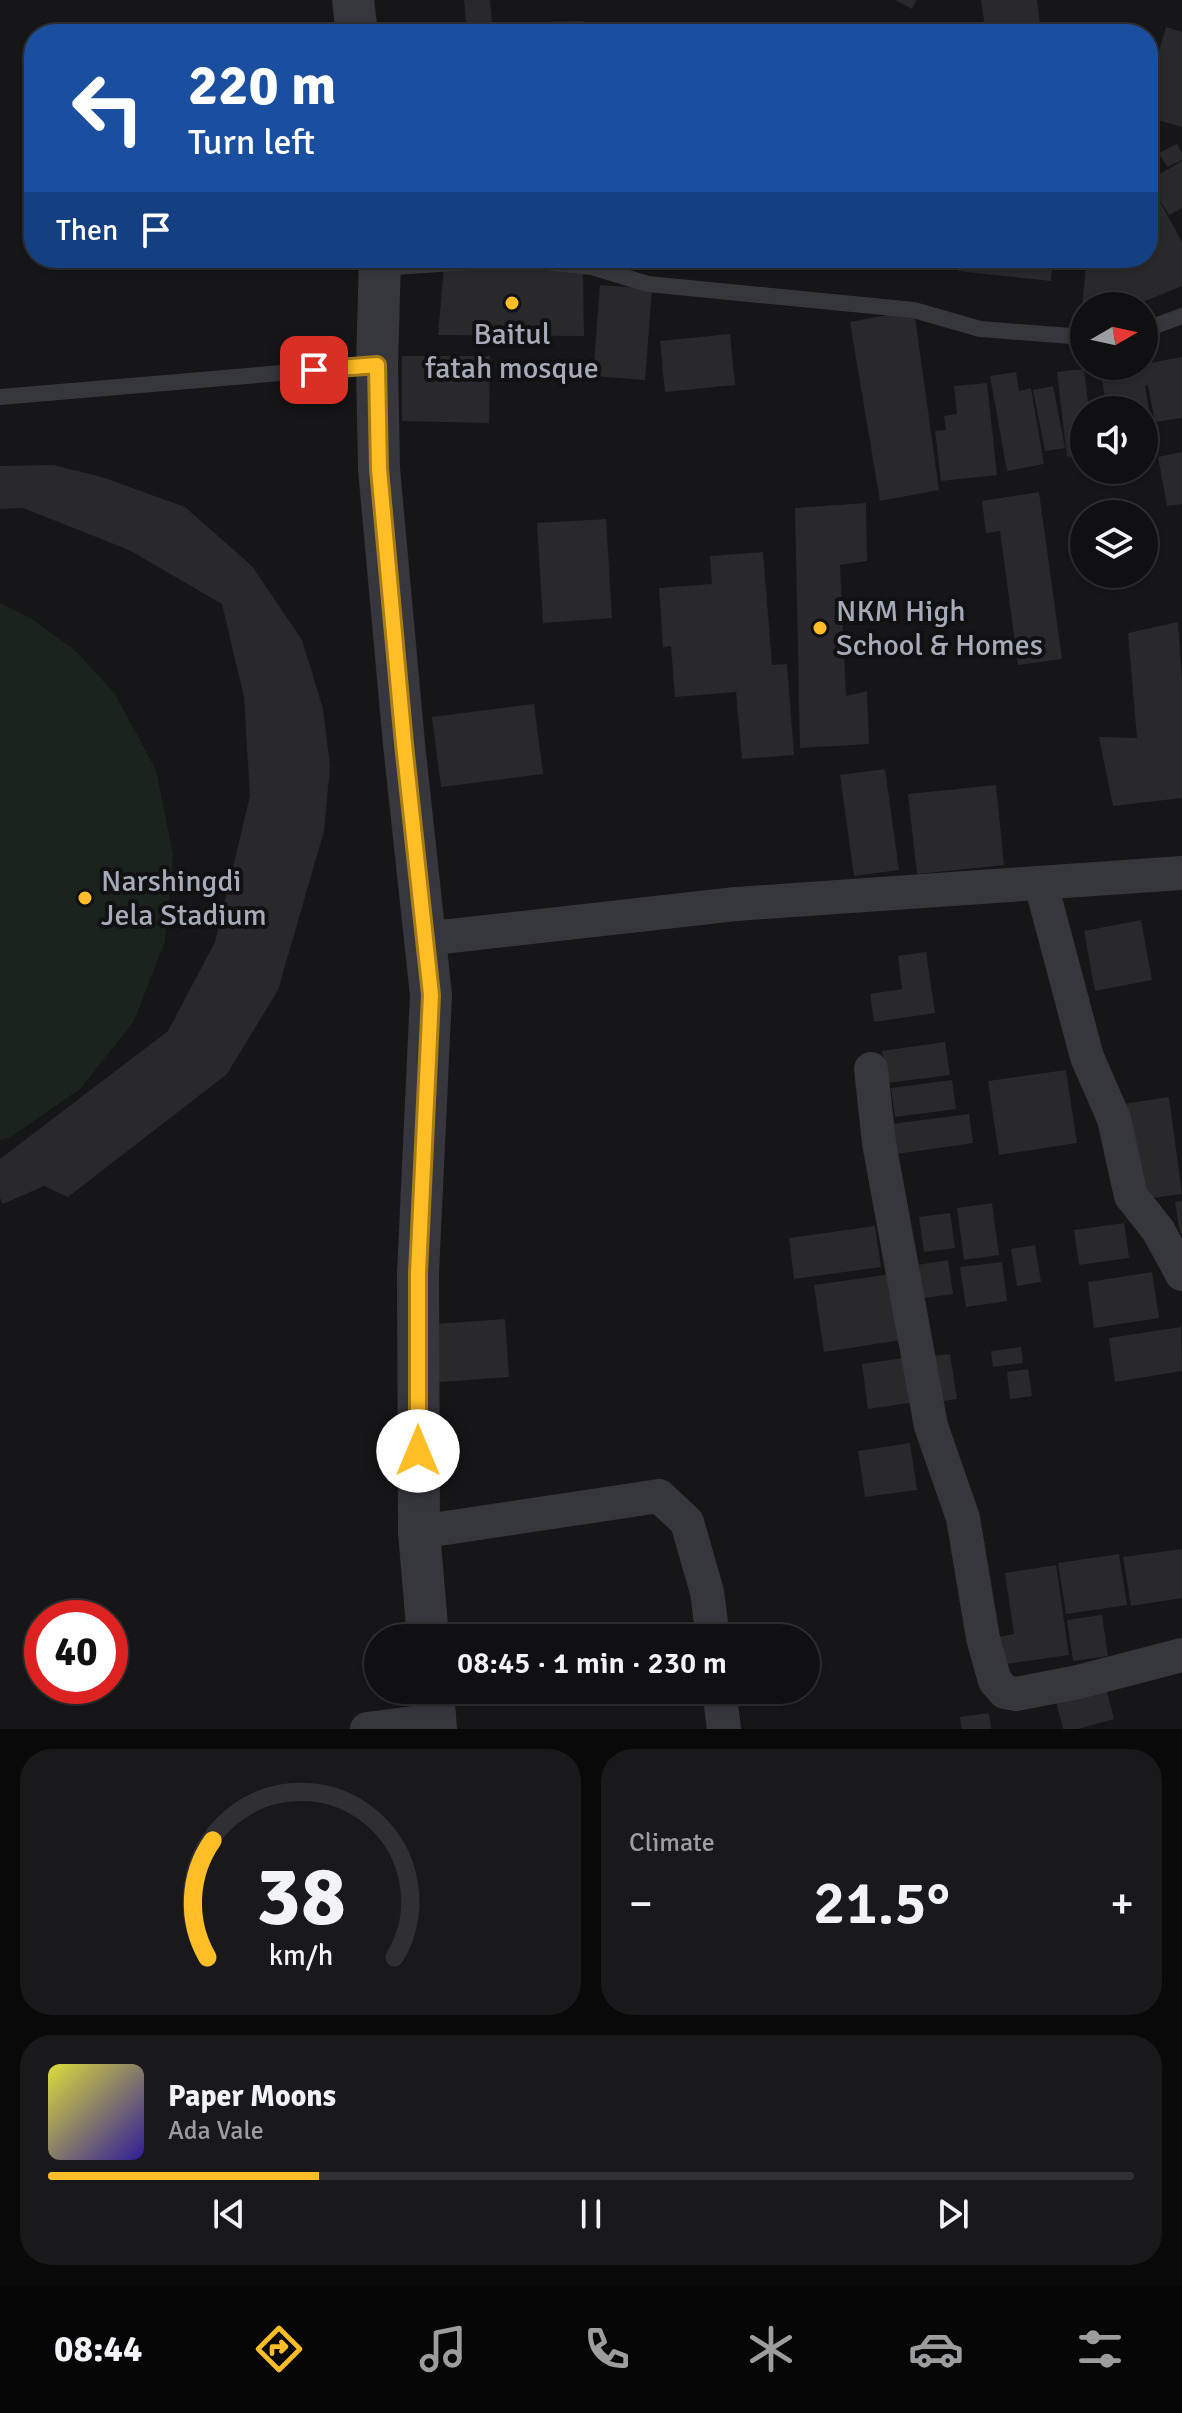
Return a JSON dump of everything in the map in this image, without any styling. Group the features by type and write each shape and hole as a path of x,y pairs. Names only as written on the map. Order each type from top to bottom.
{"street":[{"path":"353,0 356,24"},
{"path":"380,268 377,365 379,469 431,995 418,1273 419,1532 427,1624"},
{"path":"424,939 736,904 1182,873"},
{"path":"1041,884 1087,1057 1114,1119 1131,1196 1158,1230 1182,1274"},
{"path":"871,1069 879,1143 931,1426 963,1518 983,1638 995,1681 1005,1692 1016,1694 1078,1682 1182,1655"},
{"path":"419,1532 659,1496 687,1522 707,1592 711,1624"},
{"path":"721,1704 724,1729"},
{"path":"367,1729 435,1713"}],"lane":[{"path":"595,268 648,284 914,310 980,329 1070,336"},
{"path":"1158,325 1182,316"},
{"path":"0,397 377,365"}],"shaded area":[{"name":"Narshingdi Jela Stadium","path":"0,603 32,619 77,652 115,694 156,770 173,855 165,941 134,1021 80,1089 9,1138 0,1140"}],"building":[{"path":"464,0 490,0 492,24 466,24"},
{"path":"895,0 917,0 912,9"},
{"path":"981,0 1037,0 1040,24 985,24"},
{"path":"584,21 584,24 540,24"},
{"path":"1166,27 1182,32 1182,127 1158,120 1158,55"},
{"path":"1177,144 1182,160 1167,167 1159,153"},
{"path":"1182,161 1182,208 1169,215 1158,197 1158,175"},
{"path":"1158,198 1182,242 1182,286 1158,296 1158,292 1083,292 1086,268 1158,268"},
{"name":"Baitul fatah mosque","path":"444,268 583,271 584,336 438,335"},
{"path":"958,268 1052,268 1051,281 958,271"},
{"path":"600,285 652,289 645,380 593,376"},
{"path":"914,310 939,490 880,501 850,322"},
{"path":"730,334 735,385 665,392 660,341"},
{"path":"402,356 490,356 489,423 402,421"},
{"path":"1182,357 1182,418 1158,422 1158,396 1150,396 1148,385 1145,386 1147,396 1105,396 1102,380 1158,380 1158,361"},
{"path":"1070,371 1070,380 1085,380 1087,396 1070,396 1070,457 1067,457 1057,372"},
{"path":"1016,372 1019,391 1031,388 1044,464 1007,471 990,376"},
{"path":"987,383 997,475 941,481 935,431 946,430 944,416 957,414 954,386"},
{"path":"1053,386 1065,448 1045,451 1033,390"},
{"path":"1182,452 1182,504 1167,506 1158,457"},
{"path":"53,465 102,477 185,507 252,566 302,640 323,709 330,766 324,831 278,990 227,1074 68,1197 44,1186 3,1204 0,1198 0,1159 168,1031 215,942 250,796 244,697 222,604 129,550 23,508 0,509 0,466"},
{"path":"1039,492 1062,659 1018,665 1000,531 986,533 982,501"},
{"name":"NKM High School & Homes","path":"866,503 867,561 840,565 846,696 867,691 869,744 800,748 795,508"},
{"path":"606,519 612,618 543,623 537,523"},
{"path":"763,552 772,665 787,664 794,755 742,759 736,692 675,697 671,646 663,647 659,588 712,584 710,556"},
{"path":"1178,622 1182,683 1182,798 1113,806 1099,737 1137,738 1128,633"},
{"path":"534,704 543,774 441,787 432,717"},
{"path":"885,769 899,870 854,876 840,775"},
{"path":"996,785 1004,865 917,874 908,794"},
{"path":"1141,920 1152,980 1095,991 1084,931"},
{"path":"926,952 935,1013 874,1022 870,994 902,989 898,956"},
{"path":"945,1042 950,1075 887,1083 882,1051"},
{"path":"1066,1070 1077,1143 999,1155 988,1081"},
{"path":"952,1080 956,1109 895,1117 891,1088"},
{"path":"1169,1097 1182,1194 1138,1200 1123,1104"},
{"path":"969,1114 973,1143 897,1154 892,1124"},
{"path":"1182,1201 1182,1233 1180,1233 1175,1202"},
{"path":"992,1203 999,1255 964,1260 957,1208"},
{"path":"950,1213 955,1248 924,1252 919,1217"},
{"path":"1124,1223 1129,1258 1079,1265 1074,1230"},
{"path":"875,1226 881,1267 794,1279 789,1238"},
{"path":"1035,1245 1041,1282 1017,1286 1011,1249"},
{"path":"948,1260 953,1294 916,1299 911,1266"},
{"path":"1002,1262 1007,1301 966,1307 960,1267"},
{"path":"1152,1272 1159,1318 1094,1328 1088,1282"},
{"path":"892,1274 901,1340 824,1352 814,1285"},
{"path":"505,1319 509,1377 427,1383 422,1325"},
{"path":"1181,1327 1182,1371 1115,1382 1109,1338"},
{"path":"1021,1347 1023,1363 993,1367 991,1351"},
{"path":"950,1354 957,1399 931,1403 925,1357"},
{"path":"911,1357 917,1402 868,1409 862,1364"},
{"path":"1028,1369 1032,1396 1010,1399 1007,1372"},
{"path":"910,1443 917,1490 865,1497 858,1451"},
{"path":"1182,1549 1182,1598 1131,1606 1123,1557"},
{"path":"1119,1554 1127,1605 1066,1614 1058,1563"},
{"path":"1056,1565 1069,1655 998,1665 993,1638 1014,1634 1005,1573"},
{"path":"1102,1615 1108,1656 1073,1661 1067,1620"},
{"path":"1106,1688 1114,1719 1078,1729 1063,1729 1056,1701"},
{"path":"989,1713 991,1729 962,1729 960,1717"}],"place":[{"name":"Baitul fatah mosque","path":"512,303"},
{"name":"NKM High School & Homes","path":"820,628"},
{"name":"Narshingdi Jela Stadium","path":"85,898"}],"route":[{"path":"314,370 377,365 379,469 431,995 418,1273 418,1451"}]}
